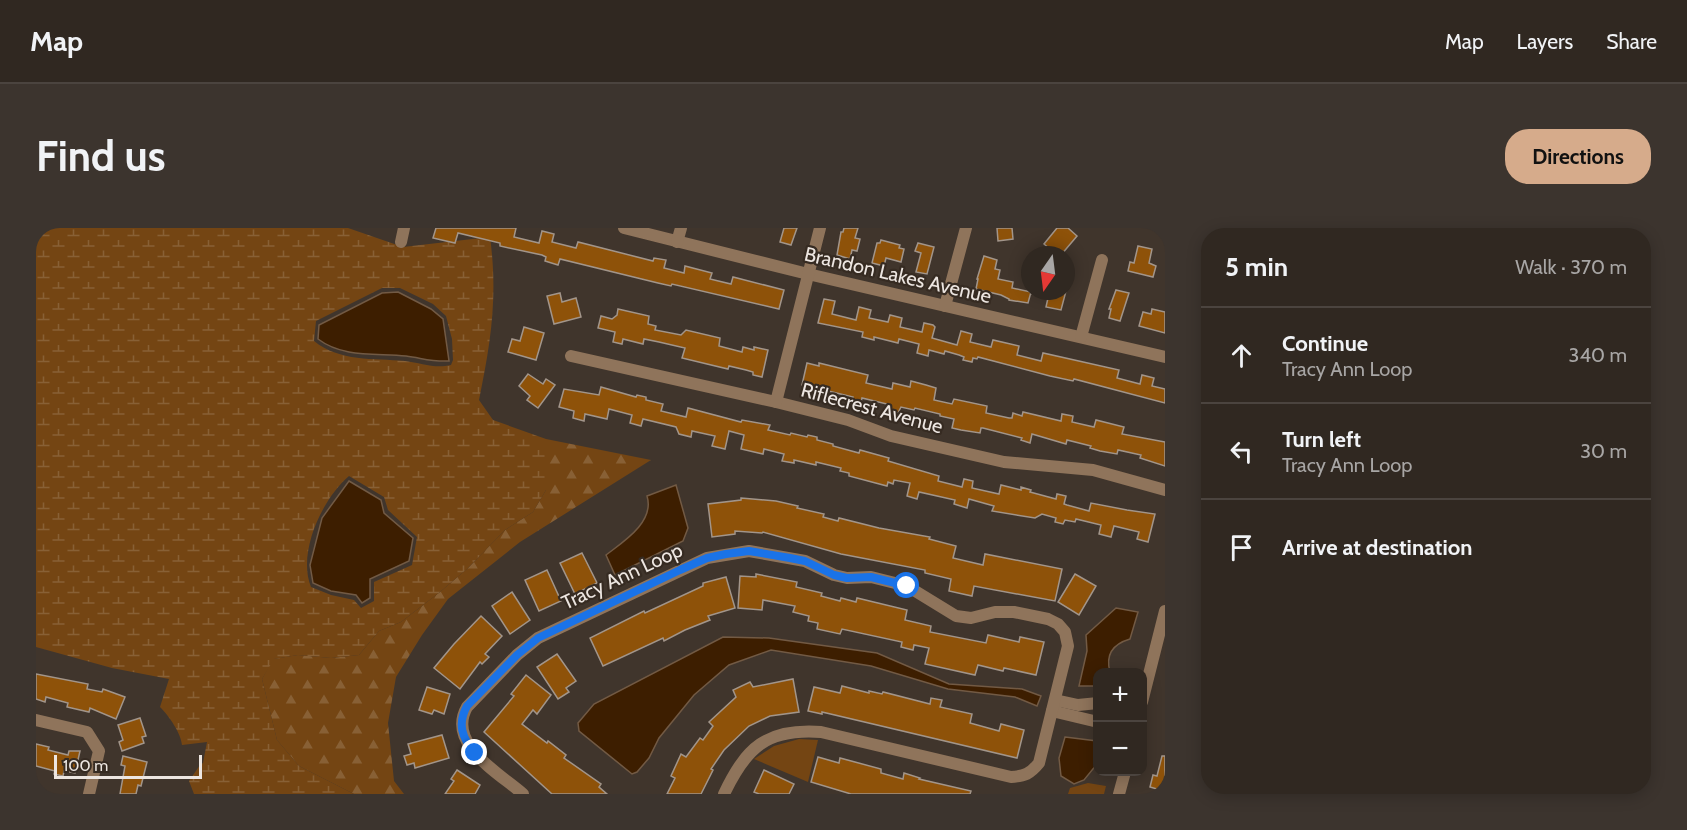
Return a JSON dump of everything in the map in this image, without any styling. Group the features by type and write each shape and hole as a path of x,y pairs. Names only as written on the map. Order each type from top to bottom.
{"street":[{"path":"401,242 404,228"},
{"name":"Brandon Lakes Avenue","path":"624,228 808,274 1165,357"},
{"path":"677,242 681,228"},
{"path":"776,402 820,228"},
{"path":"945,306 966,228"},
{"path":"1081,337 1102,260"},
{"name":"Riflecrest Avenue","path":"571,356 776,402 848,420 891,435 1004,462 1093,470 1165,490"},
{"name":"Tracy Ann Loop","path":"523,794 475,753 465,741 461,729 462,715 467,706 517,655 538,638 707,558 749,551 805,561 834,575 847,578 871,577 907,586 956,616 971,618 995,612 1014,612 1048,620 1058,624 1065,632 1068,646 1039,763 1032,772 1025,776 1011,777 821,732 801,730 779,734 748,753 735,770 723,794"},
{"path":"1147,685 1165,611"},
{"path":"1053,705 1093,704"},
{"path":"1053,705 1093,719"},
{"path":"36,720 87,732 99,751 89,794"},
{"path":"1119,794 1124,776"}],"green space":[{"path":"36,228 348,228 403,247 490,237 493,279 492,319 479,400 493,420 546,439 546,490 533,512 505,530 468,568 440,592 401,622 379,631 359,655 331,658 298,655 274,659 262,679 277,740 299,766 354,794 194,794 189,781 203,763 207,742 182,745 174,725 160,707 169,679 112,668 36,647","holes":["382,288 400,288 433,304 446,316 452,339 453,360 451,365 434,366 346,356 324,348 314,341 316,321","349,476 384,497 388,510 417,537 412,565 374,582 374,601 361,608 354,600 331,595 311,587 308,573 307,559 310,543 321,512"]},
{"path":"546,439 651,460 520,542 448,599 396,677 388,723 394,781 404,794 354,794 299,766 277,740 262,679 273,659 298,655 331,658 359,655 379,631 401,622 440,592 468,568 505,530 533,512 546,490"},
{"path":"799,739 818,740 808,782 754,759 774,746"},
{"path":"1088,783 1106,786 1104,794 1068,794 1070,788"}],"shaded area":[{"path":"398,292 431,309 443,319 449,361 349,352 318,339 319,325 382,293"},
{"path":"349,481 381,500 384,513 413,538 409,561 370,579 370,598 362,603 356,595 331,591 313,583 310,565 322,518"},
{"path":"676,485 688,528 683,541 615,575 606,555 629,537 642,523 648,505 647,496"},
{"path":"1116,608 1138,612 1130,639 1119,644 1112,651 1109,668 1093,668 1093,686 1079,686 1087,651 1086,635"},
{"path":"723,637 769,638 877,653 949,684 1022,689 1041,696 1037,706 1015,697 948,689 871,666 771,650 729,665 694,695 659,738 649,758 637,772 632,774 579,731 578,723 594,704"},
{"path":"1065,737 1093,740 1093,769 1084,780 1074,784 1061,776 1059,758"}],"building":[{"path":"436,228 516,228 514,237 539,243 542,231 554,234 552,242 576,248 578,242 653,261 654,258 666,260 664,268 684,273 685,266 712,273 710,279 731,284 733,277 784,290 779,309 560,259 558,265 545,261 546,257 542,255 500,246 500,243 458,233 455,243 433,238"},
{"path":"784,228 797,228 791,245 780,242"},
{"path":"844,228 858,228 855,238 860,239 857,251 852,250 850,259 837,255 841,232"},
{"path":"997,228 1012,228 1013,239 998,241"},
{"path":"1057,228 1068,228 1077,236 1069,246 1046,246 1044,244"},
{"path":"881,240 900,245 899,248 904,249 901,262 886,258 884,266 872,263 877,243"},
{"path":"918,243 934,247 927,274 916,272 921,253 915,251"},
{"path":"1138,246 1152,249 1149,263 1156,266 1153,277 1128,271 1130,262 1134,263"},
{"path":"984,256 997,260 995,269 1000,270 998,279 1013,282 1012,288 1021,290 1021,300 1029,300 1028,303 1009,300 1001,295 976,289"},
{"path":"1116,290 1129,293 1120,321 1109,318 1111,309 1109,309"},
{"path":"560,293 562,302 576,298 581,317 554,324 547,296"},
{"path":"824,299 835,301 832,314 856,320 859,307 871,310 869,318 888,322 890,315 902,318 900,327 922,332 924,323 933,325 935,327 932,338 957,345 961,331 972,334 970,342 991,347 993,340 1019,346 1017,355 1041,361 1043,353 1119,370 1117,378 1140,384 1142,375 1154,378 1152,386 1165,389 1165,403 978,357 973,358 972,362 945,351 944,354 929,350 928,356 917,353 919,344 899,339 898,343 874,337 874,340 862,337 863,332 818,323"},
{"path":"1048,300 1064,300 1061,310 1046,307"},
{"path":"618,309 649,316 648,324 656,326 655,330 681,335 686,330 720,338 719,346 742,352 743,347 768,350 762,377 746,370 729,366 728,369 682,358 685,348 644,339 643,344 623,339 622,344 613,342 615,332 598,328 601,316 612,319 617,315"},
{"path":"1152,309 1165,312 1165,333 1139,326 1143,312 1151,314"},
{"path":"524,327 544,333 536,360 508,352 512,339 520,341"},
{"path":"807,363 819,366 819,363 868,375 866,383 892,389 893,383 910,387 911,381 926,385 936,388 934,400 952,404 954,399 987,406 986,413 1009,418 1012,418 1013,413 1022,416 1023,412 1061,421 1062,414 1073,416 1072,422 1094,427 1096,420 1124,427 1122,434 1165,442 1165,466 1140,458 1141,455 1118,450 1117,454 1100,451 1090,448 1091,446 1067,440 1066,444 1032,434 1030,443 1021,440 1022,438 983,428 980,433 961,430 952,428 954,419 940,416 940,414 901,407 898,413 886,410 887,404 862,398 861,402 852,400 853,397 818,391 819,388 802,385"},
{"path":"528,374 543,384 546,379 555,385 538,408 527,400 530,396 519,386"},
{"path":"601,387 636,397 637,395 646,397 646,400 663,404 661,411 686,417 688,408 741,422 742,420 770,425 768,430 790,435 791,433 817,437 817,440 833,444 833,446 889,458 888,461 939,476 938,481 962,487 964,479 973,481 972,488 999,494 1001,485 1021,490 1021,487 1031,490 1030,492 1056,499 1057,494 1066,496 1064,504 1089,511 1091,503 1155,514 1148,542 1137,539 1139,532 1114,526 1111,537 1099,534 1101,525 1076,519 1075,522 1065,520 1063,524 1055,522 1056,518 1042,514 1035,518 992,511 994,506 969,499 967,508 954,504 955,500 919,492 917,499 907,496 910,483 894,480 893,484 888,482 887,486 849,476 849,473 840,471 841,468 816,462 816,465 794,460 794,463 782,461 784,454 764,449 763,454 741,449 744,435 729,431 725,449 712,446 715,436 692,431 691,437 679,434 676,427 643,419 641,426 630,423 632,415 609,409 607,419 585,414 584,421 573,418 574,411 559,407 564,389 599,395"},
{"path":"741,498 776,501 824,514 823,517 838,521 839,518 930,537 929,539 956,546 953,558 983,565 985,554 1062,569 1055,601 974,586 972,596 949,591 951,579 925,573 925,570 841,554 763,532 735,531 735,534 712,537 708,504 741,500"},
{"path":"582,553 597,583 575,594 560,563"},
{"path":"547,570 561,601 539,611 525,580"},
{"path":"756,574 797,582 796,587 822,593 821,596 840,601 841,598 856,602 857,598 907,610 905,620 931,626 930,632 986,643 988,635 1019,642 1020,637 1044,642 1036,675 978,665 975,675 925,664 929,648 914,645 913,650 901,647 902,642 842,629 840,634 817,629 818,623 808,621 809,616 793,612 795,606 763,600 762,610 738,608 740,576 756,577"},
{"path":"1075,574 1096,586 1079,615 1058,602"},
{"path":"726,577 735,608 708,616 710,620 664,641 663,638 603,666 590,638 644,611 645,613 703,586 703,583"},
{"path":"512,592 530,620 510,634 492,606"},
{"path":"481,616 502,636 485,654 489,657 482,664 480,662 460,689 434,668"},
{"path":"557,654 576,681 566,688 569,692 558,699 537,667"},
{"path":"36,674 88,684 87,689 102,692 103,689 125,697 116,719 90,708 89,712 67,707 68,703 46,697 45,702 36,699"},
{"path":"526,675 551,695 537,714 533,710 522,724 566,755 564,758 601,784 599,787 607,794 552,794 484,732 514,696 511,694"},
{"path":"793,679 799,712 770,716 749,726 724,750 711,769 713,770 701,794 667,794 675,778 671,776 681,754 686,757 700,738 703,740 713,726 709,722 736,697 733,690 750,682 753,687"},
{"path":"842,686 869,693 869,691 882,694 883,692 930,704 931,698 942,700 940,707 972,714 970,723 999,731 1001,724 1024,730 1017,758 822,712 822,714 808,711 814,687 840,693"},
{"path":"427,687 450,694 444,714 434,710 432,714 419,710"},
{"path":"140,718 146,736 142,737 144,743 122,751 119,742 123,740 118,725"},
{"path":"442,735 449,758 415,768 414,763 407,765 404,756 411,754 408,744"},
{"path":"36,744 68,755 69,751 80,751 75,773 64,771 63,776 54,774 55,771 36,766"},
{"path":"123,756 147,762 141,786 138,785 136,794 120,794 125,766 121,765"},
{"path":"1162,756 1165,756 1165,794 1156,794 1157,789 1150,787 1153,775 1157,776"},
{"path":"818,757 839,763 840,758 881,769 881,773 903,779 904,773 919,779 971,791 970,794 851,794 811,782"},
{"path":"457,770 480,785 475,794 445,794 454,781 451,779"},
{"path":"764,770 794,784 789,794 754,792"}],"route":[{"path":"475,753 465,741 461,729 462,715 467,706 517,655 538,638 707,558 749,551 805,561 834,575 847,578 871,577 907,586"}]}
